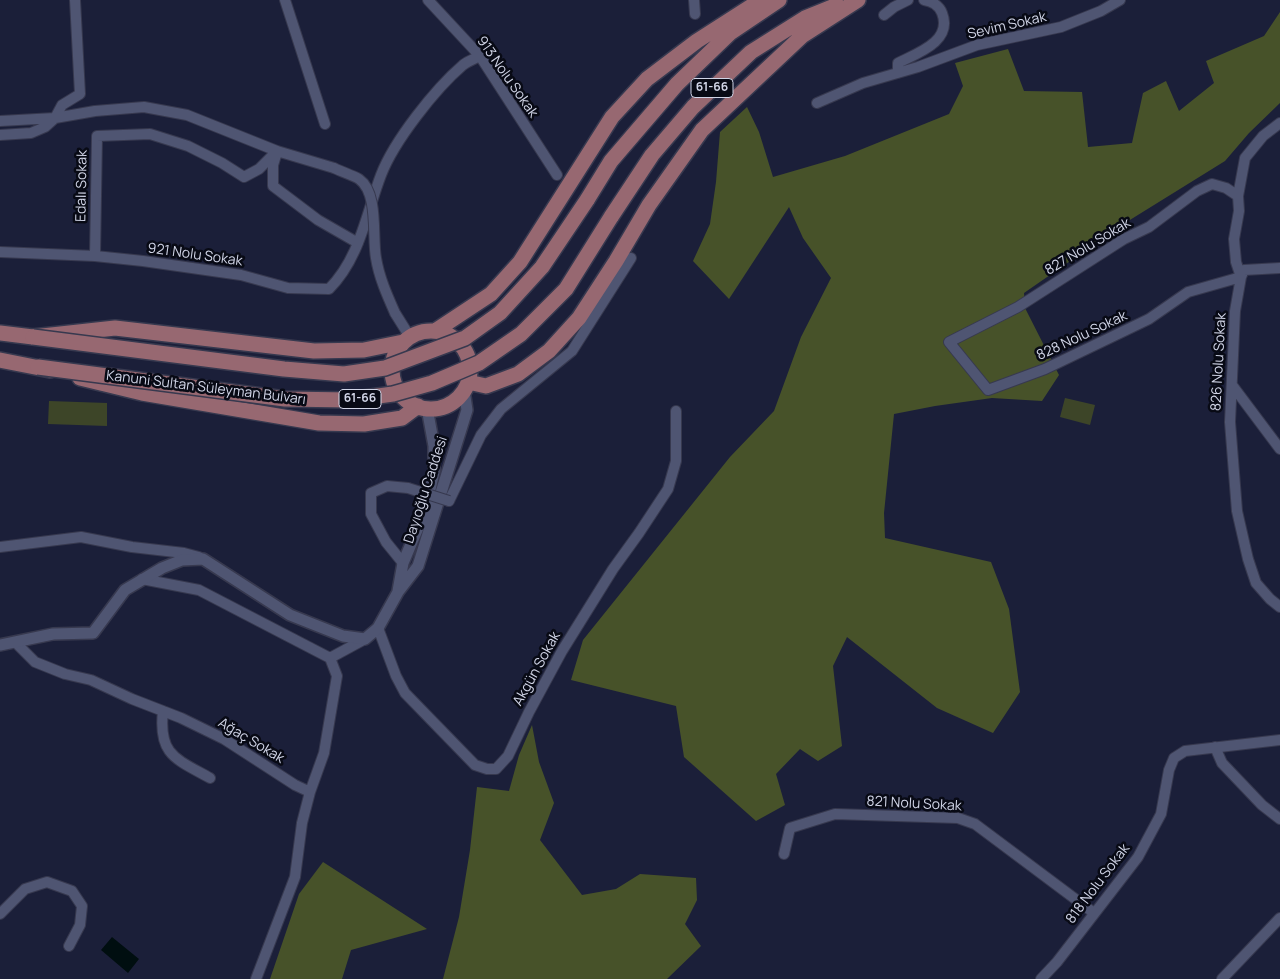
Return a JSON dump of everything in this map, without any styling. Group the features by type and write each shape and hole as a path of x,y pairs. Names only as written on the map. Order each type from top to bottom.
{"main road":[{"name":"61-66","path":"33,337 115,328 314,351 364,350 406,340 418,333 435,331 491,294 520,262 612,117 647,79 697,41 761,0"},
{"name":"Kanuni Sultan Süleyman Bulvarı","path":"0,333 284,369 344,374 385,368 465,338 500,313 542,267 611,161 677,84 730,33 779,0"},
{"name":"Kanuni Sultan Süleyman Bulvarı","path":"0,360 38,368 285,399 349,400 393,394 432,382 479,363 521,334 566,289 611,217 658,148 693,107 750,52 805,18 849,0"},
{"name":"61-66","path":"406,340 394,357 392,374 394,383 403,397 422,407 435,408 452,402 466,386 486,386 518,374 549,351 578,318 616,261 649,205 702,130 802,36 858,0"},
{"path":"435,331 451,337 464,349 470,365 466,386"},
{"name":"61-66","path":"38,368 142,393 319,423 364,424 402,418 422,407"}],"street":[{"path":"0,136 31,133 45,128 55,118 62,104 80,94 75,0"},
{"path":"285,0 325,124"},
{"name":"913 Nolu Sokak","path":"428,0 480,56 557,176"},
{"path":"694,0 695,14"},
{"path":"884,15 908,0"},
{"path":"898,73 898,63 934,44 943,33 945,22 942,10 931,1 924,0"},
{"name":"Sevim Sokak","path":"817,103 863,83 918,67 977,45 1061,27 1101,11 1120,0"},
{"path":"277,151 273,165 273,186 318,220 358,243 382,174 398,142 435,93 464,64 480,56"},
{"path":"0,121 55,118 95,111 144,107 188,115 277,151 334,168 361,180 371,197 375,230 375,256 382,282 406,340"},
{"name":"826 Nolu Sokak","path":"1280,123 1263,136 1245,158 1238,196 1239,211 1234,239 1236,262 1241,277 1235,311 1230,422 1237,511 1248,559 1256,583 1280,607"},
{"name":"Edalı Sokak","path":"95,256 97,136 150,134 188,146 244,177 259,168 277,151"},
{"name":"827 Nolu Sokak","path":"949,342 1018,307 1124,239 1150,227 1197,191 1212,184 1226,188 1238,196"},
{"name":"921 Nolu Sokak","path":"0,252 95,256 143,261 241,275 288,288 329,289 340,277 358,243"},
{"path":"403,563 386,542 372,514 371,493 387,486 408,488 449,501 481,435 501,409 572,351 631,258"},
{"path":"1241,277 1244,270 1280,268"},
{"name":"828 Nolu Sokak","path":"949,342 988,390 1045,369 1150,318 1188,292 1241,277"},
{"path":"1232,385 1280,448"},
{"name":"Dayıoğlu Caddesi","path":"366,638 378,628 398,592 418,566 467,410 466,386"},
{"name":"Dayıoğlu Caddesi","path":"398,592 403,563 425,511 434,472 434,446 422,407"},
{"name":"Akgün Sokak","path":"378,628 404,693 475,765 487,769 496,769 508,756 562,651 613,569 639,534 668,489 676,461 676,411"},
{"path":"0,547 81,537 132,547 184,553 203,559 290,615 343,636 366,638"},
{"path":"0,645 53,634 93,634 125,590 162,568 182,560 203,559"},
{"path":"142,579 199,590 330,658 337,676 324,753 310,792 302,823 295,877 256,979"},
{"path":"330,658 366,638"},
{"name":"Ağaç Sokak","path":"15,642 35,662 65,674 91,680 224,739 295,785 310,792"},
{"path":"163,711 161,725 165,745 175,758 210,778"},
{"name":"818 Nolu Sokak","path":"1041,979 1057,962 1138,857 1161,814 1168,770 1174,758 1186,751 1280,740"},
{"path":"1215,747 1222,763 1262,805 1280,820"},
{"name":"821 Nolu Sokak","path":"784,854 790,828 835,814 958,818 975,824 1094,913"},
{"path":"0,914 25,889 47,882 72,891 82,906 80,925 69,946"},
{"path":"1222,979 1280,918"}],"green space":[{"path":"1280,12 1280,103 1249,133 1225,161 1125,223 1024,293 1025,308 1059,375 1042,401 992,398 894,414 884,513 885,538 991,562 1009,609 1020,692 993,733 937,708 847,637 833,666 842,746 818,761 800,749 776,774 785,805 756,821 684,757 676,706 571,680 583,640 730,457 774,411 801,337 831,278 803,238 789,207 729,299 693,261 710,224 720,132 747,107 759,132 773,177 845,156 949,114 963,86 955,63 1008,49 1024,91 1082,92 1088,147 1132,143 1143,93 1166,81 1179,111 1214,83 1206,61 1264,36"},
{"path":"1065,398 1095,405 1090,425 1060,417"},
{"path":"49,401 107,403 107,426 48,424"},
{"path":"532,725 539,762 554,803 540,840 582,895 616,889 640,874 696,878 697,900 685,924 701,946 667,979 443,979 459,917 470,850 477,787 509,791 519,755"},
{"path":"323,862 427,929 351,950 342,979 270,979 299,894"}],"shaded area":[{"path":"112,937 139,959 128,973 101,950"}]}
